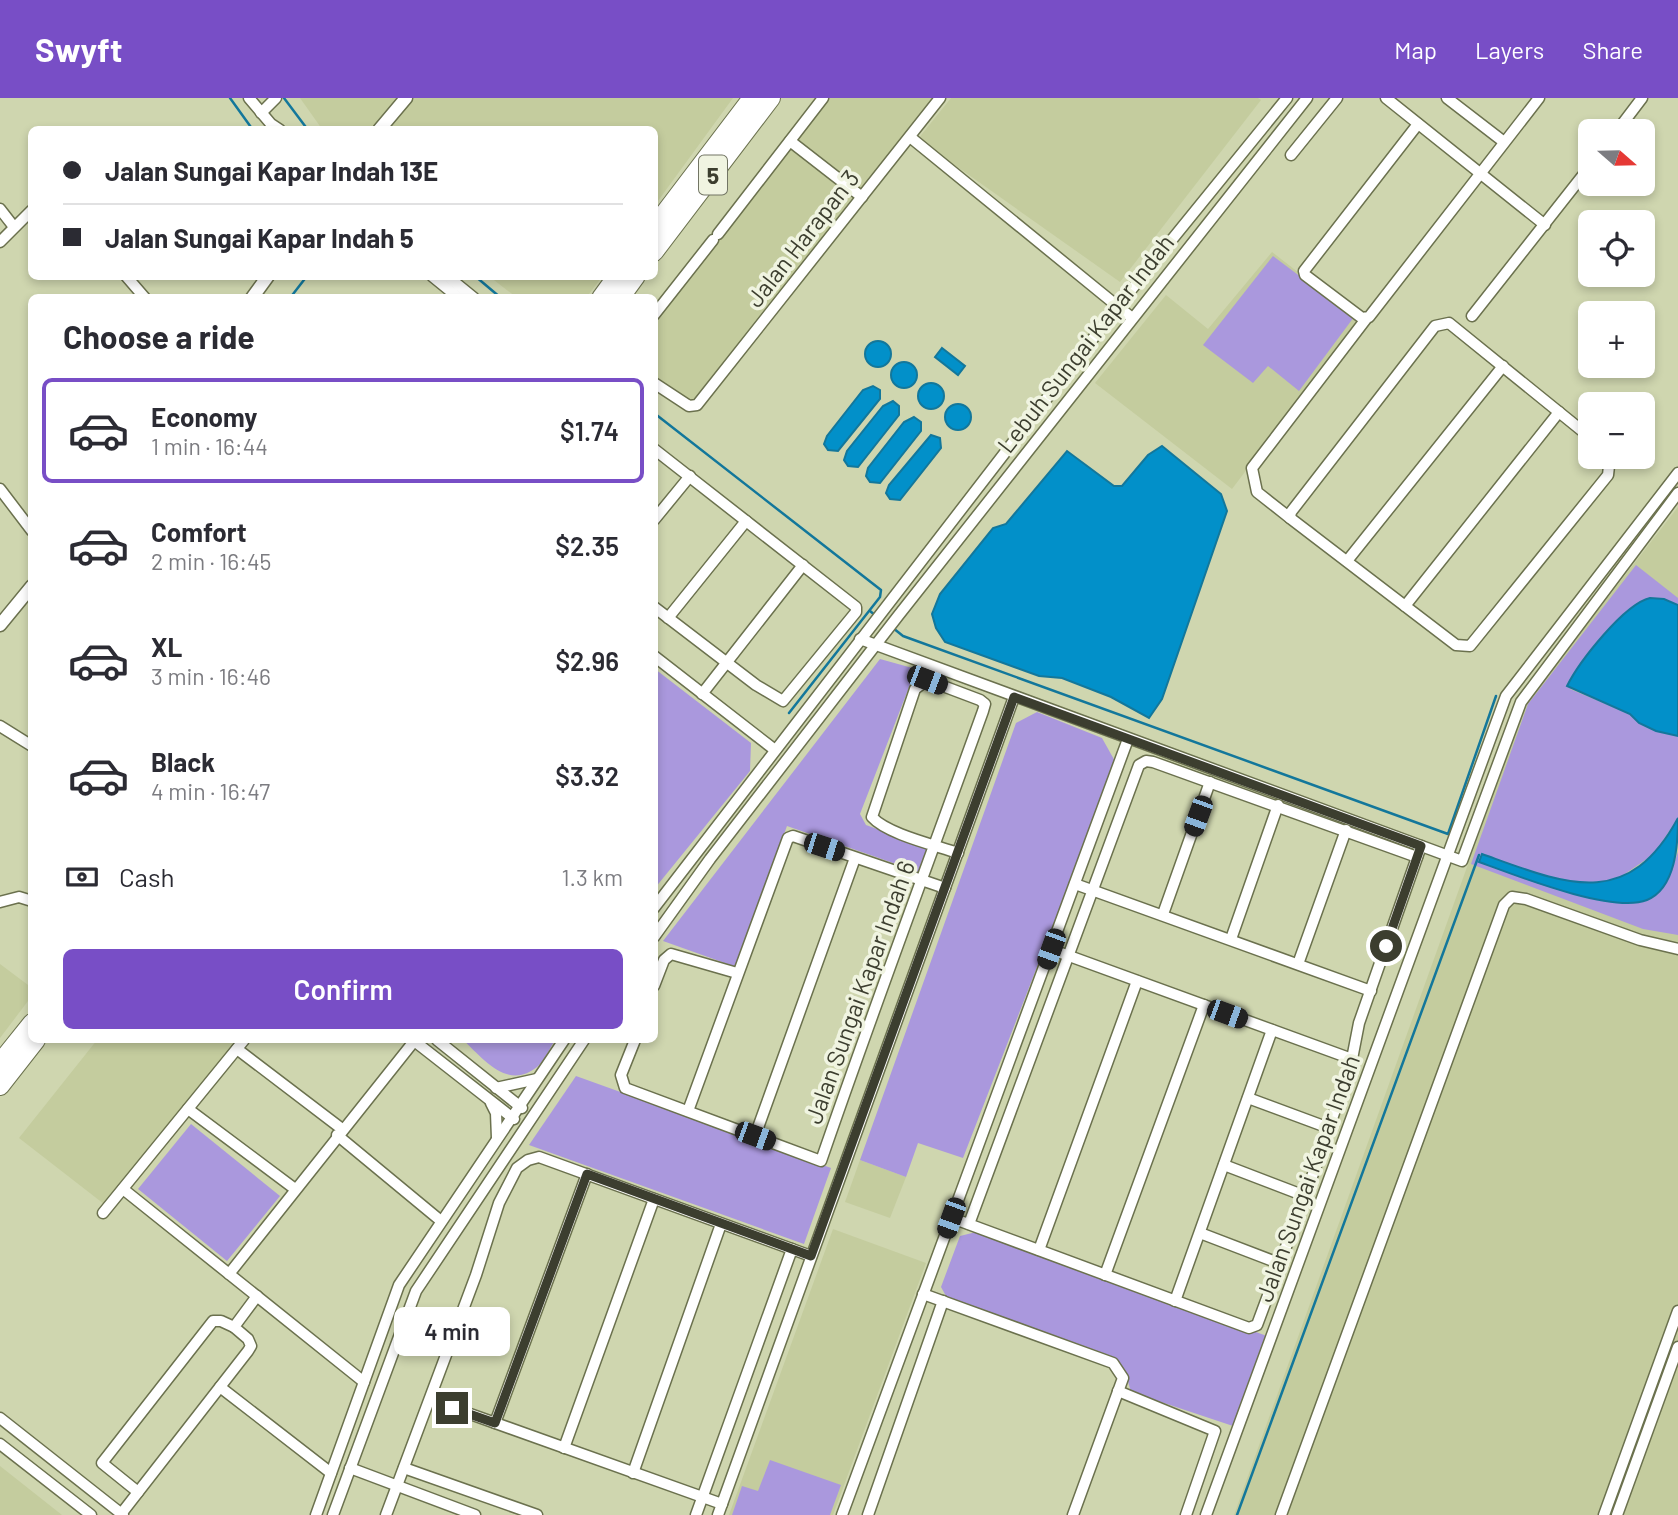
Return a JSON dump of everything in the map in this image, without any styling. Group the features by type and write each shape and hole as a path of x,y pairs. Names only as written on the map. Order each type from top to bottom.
{"highway":[{"name":"5","path":"658,222 752,98"},
{"name":"5","path":"658,246 771,98"},
{"path":"0,1063 28,1028"},
{"path":"0,1086 34,1043"}],"street":[{"path":"261,113 276,98"},
{"path":"388,125 406,98"},
{"path":"658,310 823,98"},
{"name":"Jalan Harapan 3","path":"658,386 689,406 697,405 940,98"},
{"name":"Lebuh Sungai Kapar Indah","path":"860,639 1118,306 1287,98"},
{"name":"Lebuh Sungai Kapar Indah","path":"875,646 1307,98"},
{"path":"1292,155 1337,98"},
{"path":"1386,98 1545,225"},
{"path":"1447,98 1504,142"},
{"path":"1539,98 1254,462 1251,474 1256,492 1456,645 1470,646 1608,475 1609,469"},
{"path":"1625,119 1642,98"},
{"path":"251,99 272,126"},
{"path":"1366,319 1304,275 1304,271 1418,124"},
{"path":"909,137 1132,318"},
{"path":"790,141 862,197"},
{"path":"1472,316 1578,182"},
{"path":"0,209 14,227"},
{"path":"0,242 28,214"},
{"path":"130,280 142,294"},
{"path":"437,280 454,294"},
{"path":"452,280 469,294"},
{"path":"1290,517 1291,512 1436,326 1449,323 1578,427"},
{"path":"1347,561 1503,366"},
{"path":"1045,401 1077,372 1087,374"},
{"path":"1405,606 1559,412"},
{"path":"658,452 856,607 855,616 783,701 778,701 658,610"},
{"name":"Jalan Sungai Kapar Indah","path":"1206,1515 1506,696 1678,473"},
{"path":"658,515 690,477"},
{"path":"0,489 28,526"},
{"path":"969,1224 1139,765 1146,761 1153,762 1346,830 1419,852 1466,851 1521,702 1678,493"},
{"path":"668,618 746,521"},
{"path":"702,694 803,565"},
{"path":"0,625 28,591"},
{"path":"658,903 860,639 1419,852"},
{"path":"658,931 710,859 875,646"},
{"path":"658,659 775,750"},
{"name":"Jalan Sungai Kapar Indah 6","path":"634,1043 621,1075 625,1088 821,1161 935,845 985,704 927,680 920,682 872,811 873,821 935,845"},
{"name":"Jalan Sungai Kapar Indah 6","path":"720,1510 1014,697"},
{"path":"2,732 28,741"},
{"path":"842,1515 1128,739"},
{"path":"1163,914 1210,782"},
{"path":"1230,939 1278,805"},
{"path":"1298,964 1346,830"},
{"path":"688,1111 788,838 793,836 945,888"},
{"path":"935,845 958,853"},
{"path":"951,1218 1249,1328 1257,1325 1329,1128 1371,991 1419,852"},
{"path":"755,1136 855,858"},
{"path":"1075,884 1371,991"},
{"path":"0,901 19,897 28,900"},
{"path":"1281,1515 1504,905 1512,897 1526,899 1640,940 1678,949"},
{"path":"1051,949 1352,1059"},
{"path":"658,976 664,960 671,954 737,973"},
{"path":"1039,1250 1137,981"},
{"path":"1105,1275 1204,1005"},
{"path":"1175,1301 1272,1030"},
{"path":"229,1274 412,1043"},
{"path":"418,1043 525,1128"},
{"path":"441,1043 532,1116"},
{"path":"316,1515 399,1285 562,1043"},
{"path":"333,1515 416,1291 582,1043"},
{"path":"103,1213 241,1044 441,1221"},
{"path":"496,1088 537,1079"},
{"path":"1248,1098 1329,1128"},
{"path":"489,1100 496,1114 497,1138"},
{"path":"188,1109 295,1189"},
{"path":"387,1515 499,1202 517,1168 528,1160 539,1157 811,1256"},
{"path":"821,1161 843,1169"},
{"path":"1224,1165 1305,1196"},
{"path":"495,1423 587,1174"},
{"path":"122,1189 364,1381"},
{"path":"564,1448 654,1199"},
{"path":"633,1472 722,1224"},
{"path":"1200,1233 1281,1264"},
{"path":"696,1515 792,1250"},
{"path":"923,1294 1113,1363 1123,1378 1073,1515"},
{"path":"234,1327 257,1296"},
{"path":"869,1515 943,1301"},
{"path":"1604,1515 1678,1311"},
{"path":"0,1418 122,1514 251,1346 248,1339 234,1327 221,1321 213,1321 102,1463 138,1492"},
{"path":"1617,1515 1678,1347"},
{"path":"220,1387 331,1473"},
{"path":"1118,1391 1215,1431 1186,1515"},
{"path":"430,1400 703,1498 720,1510"},
{"path":"0,1444 91,1515"},
{"path":"350,1468 468,1514"},
{"path":"404,1468 537,1515"}],"shaded area":[{"path":"300,98 733,98 658,201 658,126 320,126"},
{"path":"827,98 936,98 694,403 658,381 658,316"},
{"path":"951,98 1261,100 1120,282 918,139"},
{"path":"1272,252 1360,320 1232,489 1095,383 1166,295 1208,329"},
{"path":"1273,256 1354,317 1299,391 1268,366 1253,383 1203,345"},
{"path":"494,280 600,280 589,294 512,294"},
{"path":"1678,507 1678,1515 1234,1515 1526,703"},
{"path":"1636,565 1678,598 1678,605 1675,603 1570,689 1630,714 1639,723 1656,731 1678,736 1678,818 1654,854 1616,880 1592,885 1537,874 1539,882 1584,897 1620,902 1636,901 1650,897 1661,888 1678,852 1678,935 1643,929 1471,864 1528,704"},
{"path":"880,659 916,669 860,814 866,825 927,847 919,872 787,826 736,967 663,941"},
{"path":"658,671 751,743 750,771 658,884"},
{"path":"1037,712 1102,738 1116,763 963,1158 918,1143 906,1177 860,1160 1016,723"},
{"path":"0,964 28,985 28,1001 0,1038"},
{"path":"95,1043 238,1043 104,1204 19,1138"},
{"path":"466,1043 553,1043 537,1067 526,1073 506,1074 487,1063"},
{"path":"576,1076 831,1168 804,1244 529,1145"},
{"path":"191,1124 280,1196 227,1261 138,1189"},
{"path":"860,1160 906,1177 890,1218 845,1202"},
{"path":"833,1229 926,1263 833,1515 729,1515"},
{"path":"976,1232 1267,1336 1233,1426 1131,1392 1125,1371 1114,1357 946,1296 941,1287 960,1236"},
{"path":"770,1460 841,1485 830,1515 732,1515 742,1486 758,1491"},
{"path":"0,1466 62,1515 0,1515"}],"water":[{"path":"878,341 887,345 891,354 887,363 878,367 869,363 865,354 869,345"},
{"path":"942,348 965,366 958,375 935,357"},
{"path":"904,362 913,366 917,375 913,384 904,388 895,384 891,375 895,366"},
{"path":"931,383 940,387 944,396 940,405 931,409 922,405 918,396 922,387"},
{"path":"873,386 880,390 880,399 838,451 828,450 824,444 827,436 863,390"},
{"path":"893,401 899,406 899,415 858,467 848,466 844,460 847,451 883,406"},
{"path":"958,404 967,408 971,417 967,426 958,430 949,426 945,417 949,408"},
{"path":"914,417 921,422 921,431 880,483 870,482 866,476 868,468 904,422"},
{"path":"931,435 940,438 941,448 900,500 890,499 886,493 889,485"},
{"path":"1162,446 1221,494 1227,511 1162,699 1149,718 1111,697 1062,678 1039,676 945,642 936,628 932,614 940,594 993,528 1006,524 1067,451 1114,486 1122,486 1148,455"},
{"path":"1650,598 1664,599 1678,605 1678,736 1656,731 1639,723 1630,714 1567,686 1581,663 1615,622"},
{"path":"1678,818 1676,852 1670,876 1657,894 1647,900 1631,903 1588,898 1479,862 1482,854 1566,880 1591,883 1615,879 1637,868 1658,848"}],"waterway":[{"path":"230,98 250,126"},
{"path":"284,98 305,126"},
{"path":"293,294 304,280"},
{"path":"480,280 496,294"},
{"path":"658,416 881,590 880,597 789,713"},
{"path":"870,611 876,616"},
{"path":"893,628 903,636 1448,834 1496,696"},
{"path":"1237,1515 1479,855"}],"route":[{"path":"452,1408 495,1423 587,1174 811,1256 1014,697 1421,846 1386,946"}]}
